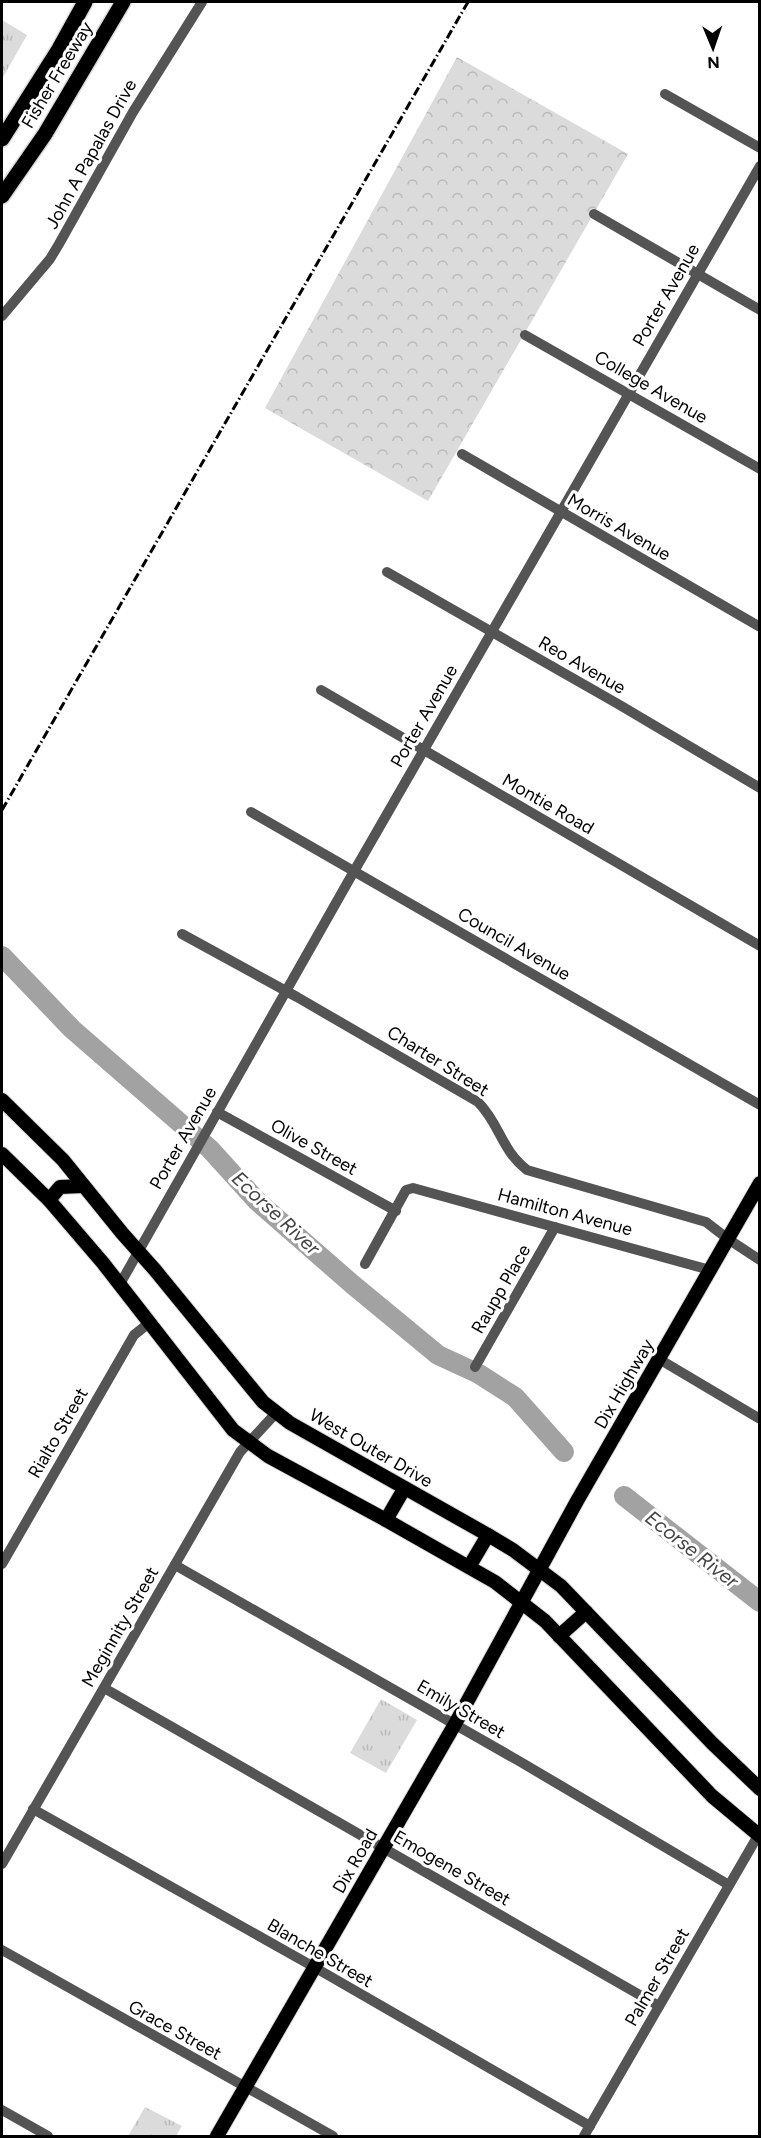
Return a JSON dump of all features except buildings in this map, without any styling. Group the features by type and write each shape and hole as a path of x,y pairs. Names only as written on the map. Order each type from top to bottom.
{"highway":[{"name":"Fisher Freeway","path":"2,139 86,2"},
{"name":"Fisher Freeway","path":"2,196 45,134 123,2"}],"main road":[{"name":"West Outer Drive","path":"2,1100 63,1160 263,1402 290,1423 489,1535 561,1586 759,1789"},
{"path":"2,1154 49,1200 120,1284 233,1430 268,1456 495,1582 559,1636 712,1796 759,1834"},
{"name":"Dix Highway","path":"521,1602 759,1183"},
{"path":"49,1200 60,1187 83,1186"},
{"path":"386,1520 404,1488"},
{"path":"469,1567 489,1535"},
{"name":"Dix Road","path":"217,2136 455,1724 521,1602"},
{"path":"559,1636 586,1612"}],"street":[{"name":"John A Papalas Drive","path":"2,316 50,259 133,112 202,2"},
{"path":"665,94 759,147"},
{"name":"Porter Avenue","path":"120,1284 137,1250 285,991 759,166"},
{"path":"594,214 759,310"},
{"name":"College Avenue","path":"525,335 759,469"},
{"name":"Morris Avenue","path":"462,454 759,627"},
{"name":"Reo Avenue","path":"387,572 759,788"},
{"name":"Montie Road","path":"321,690 759,946"},
{"name":"Council Avenue","path":"251,812 759,1106"},
{"name":"Charter Street","path":"182,934 478,1102 491,1118 507,1151 527,1170 706,1222 759,1260"},
{"name":"Olive Street","path":"217,1112 396,1211"},
{"name":"Hamilton Avenue","path":"396,1211 406,1190 419,1189 710,1270"},
{"path":"365,1264 396,1211"},
{"name":"Raupp Place","path":"475,1367 555,1227"},
{"name":"Rialto Street","path":"2,1564 134,1335 149,1323"},
{"path":"658,1359 759,1419"},
{"name":"Meginnity Street","path":"2,1864 240,1452 276,1413"},
{"name":"Emily Street","path":"175,1564 455,1724 729,1885"},
{"name":"Emogene Street","path":"104,1688 659,2006"},
{"name":"Blanche Street","path":"33,1809 314,1967 587,2131"},
{"name":"Palmer Street","path":"587,2131 759,1834"},
{"name":"Grace Street","path":"2,1950 214,2072 246,2086 333,2136"},
{"path":"2,2110 48,2136"}],"green space":[{"path":"2,20 27,35 2,79"},
{"path":"457,57 628,154 428,501 265,408"},
{"path":"381,1699 417,1720 386,1773 350,1753"},
{"path":"145,2107 182,2126 176,2136 128,2136"}],"waterway":[{"name":"Ecorse River","path":"2,956 72,1029 210,1149 257,1201 438,1355 479,1374 515,1397 564,1452"},
{"name":"Ecorse River","path":"624,1496 760,1602"}],"railway":[{"path":"2,810 468,2"}]}
